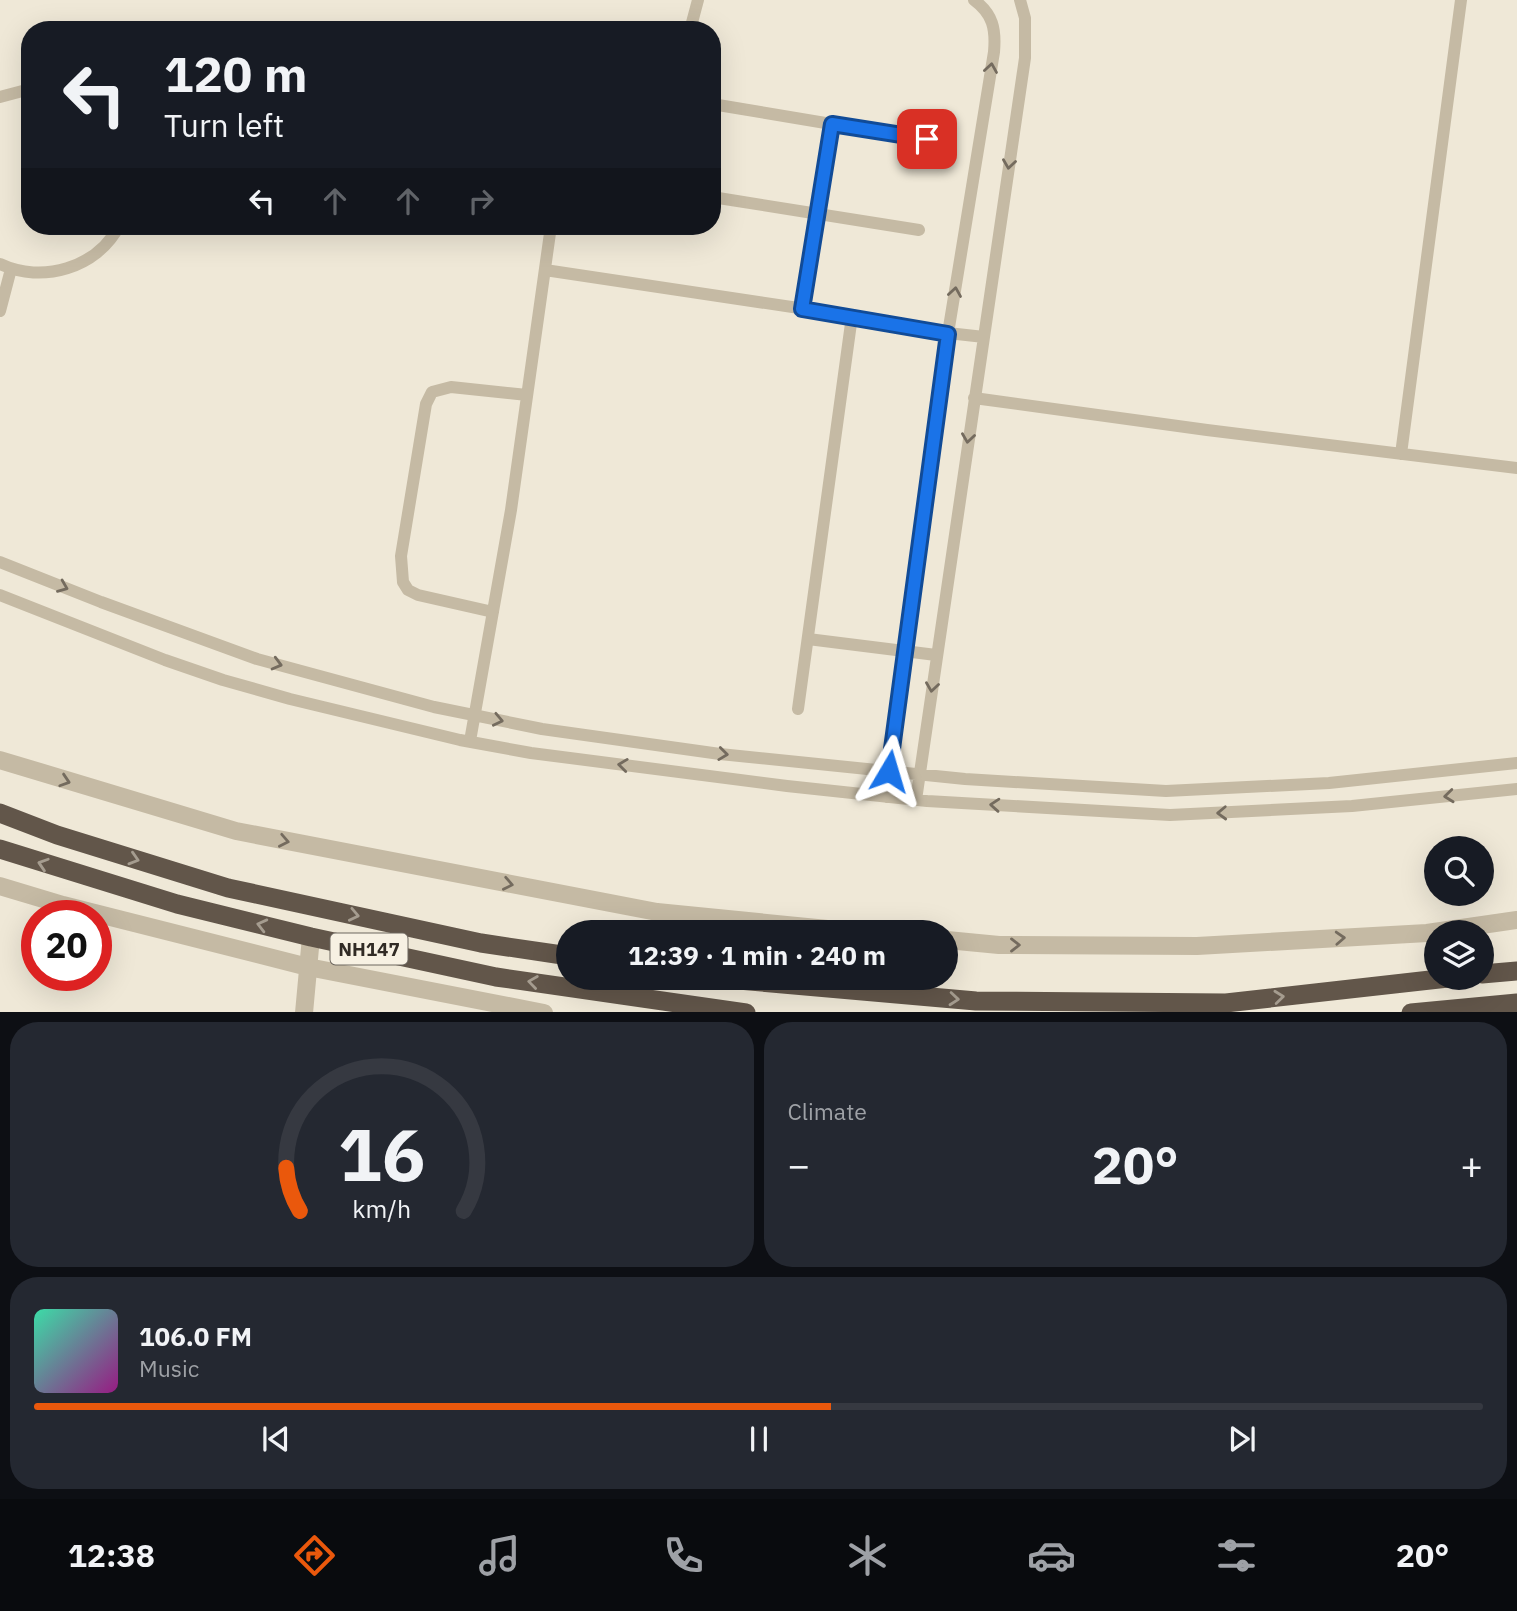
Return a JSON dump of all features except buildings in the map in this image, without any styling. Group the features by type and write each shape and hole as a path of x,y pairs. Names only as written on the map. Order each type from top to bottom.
{"highway":[{"name":"NH147","path":"0,813 57,835 228,888 481,943 556,954"},
{"name":"NH147","path":"0,849 177,904 311,937 496,976 739,1012"},
{"path":"1494,973 1517,971"},
{"path":"851,990 976,1001 1212,1003 1424,981"},
{"path":"1422,1012 1517,1003"}],"street":[{"path":"0,760 236,831 657,912 737,920"},
{"path":"0,886 63,905 308,967 539,1012"},
{"path":"958,941 999,946 1197,946 1427,933 1517,920"},
{"path":"304,1012 311,937"}],"lane":[{"path":"692,21 698,0"},
{"path":"916,800 1025,58 1025,18 1020,0"},
{"path":"1401,454 1461,0"},
{"path":"886,797 948,334 994,52 996,34 984,3"},
{"path":"0,97 21,91"},
{"path":"721,106 927,139"},
{"path":"802,309 832,124"},
{"path":"721,198 919,230"},
{"path":"0,311 6,267 38,273 66,270 91,258 114,235"},
{"path":"470,741 511,510 550,235"},
{"path":"545,270 852,316 948,334 984,337"},
{"path":"798,709 852,316"},
{"path":"493,612 418,595 408,590 403,582 401,556 426,404 432,392 451,387 527,395"},
{"path":"974,398 1517,468"},
{"path":"0,562 257,659 434,707 542,729 720,754 965,779 1166,791 1329,783 1517,767"},
{"path":"0,595 222,680 470,741 557,756 916,800 1170,815 1352,806 1517,789"},
{"path":"808,639 936,655"}],"route":[{"path":"889,771 948,334 802,309 832,124 927,139"}]}
